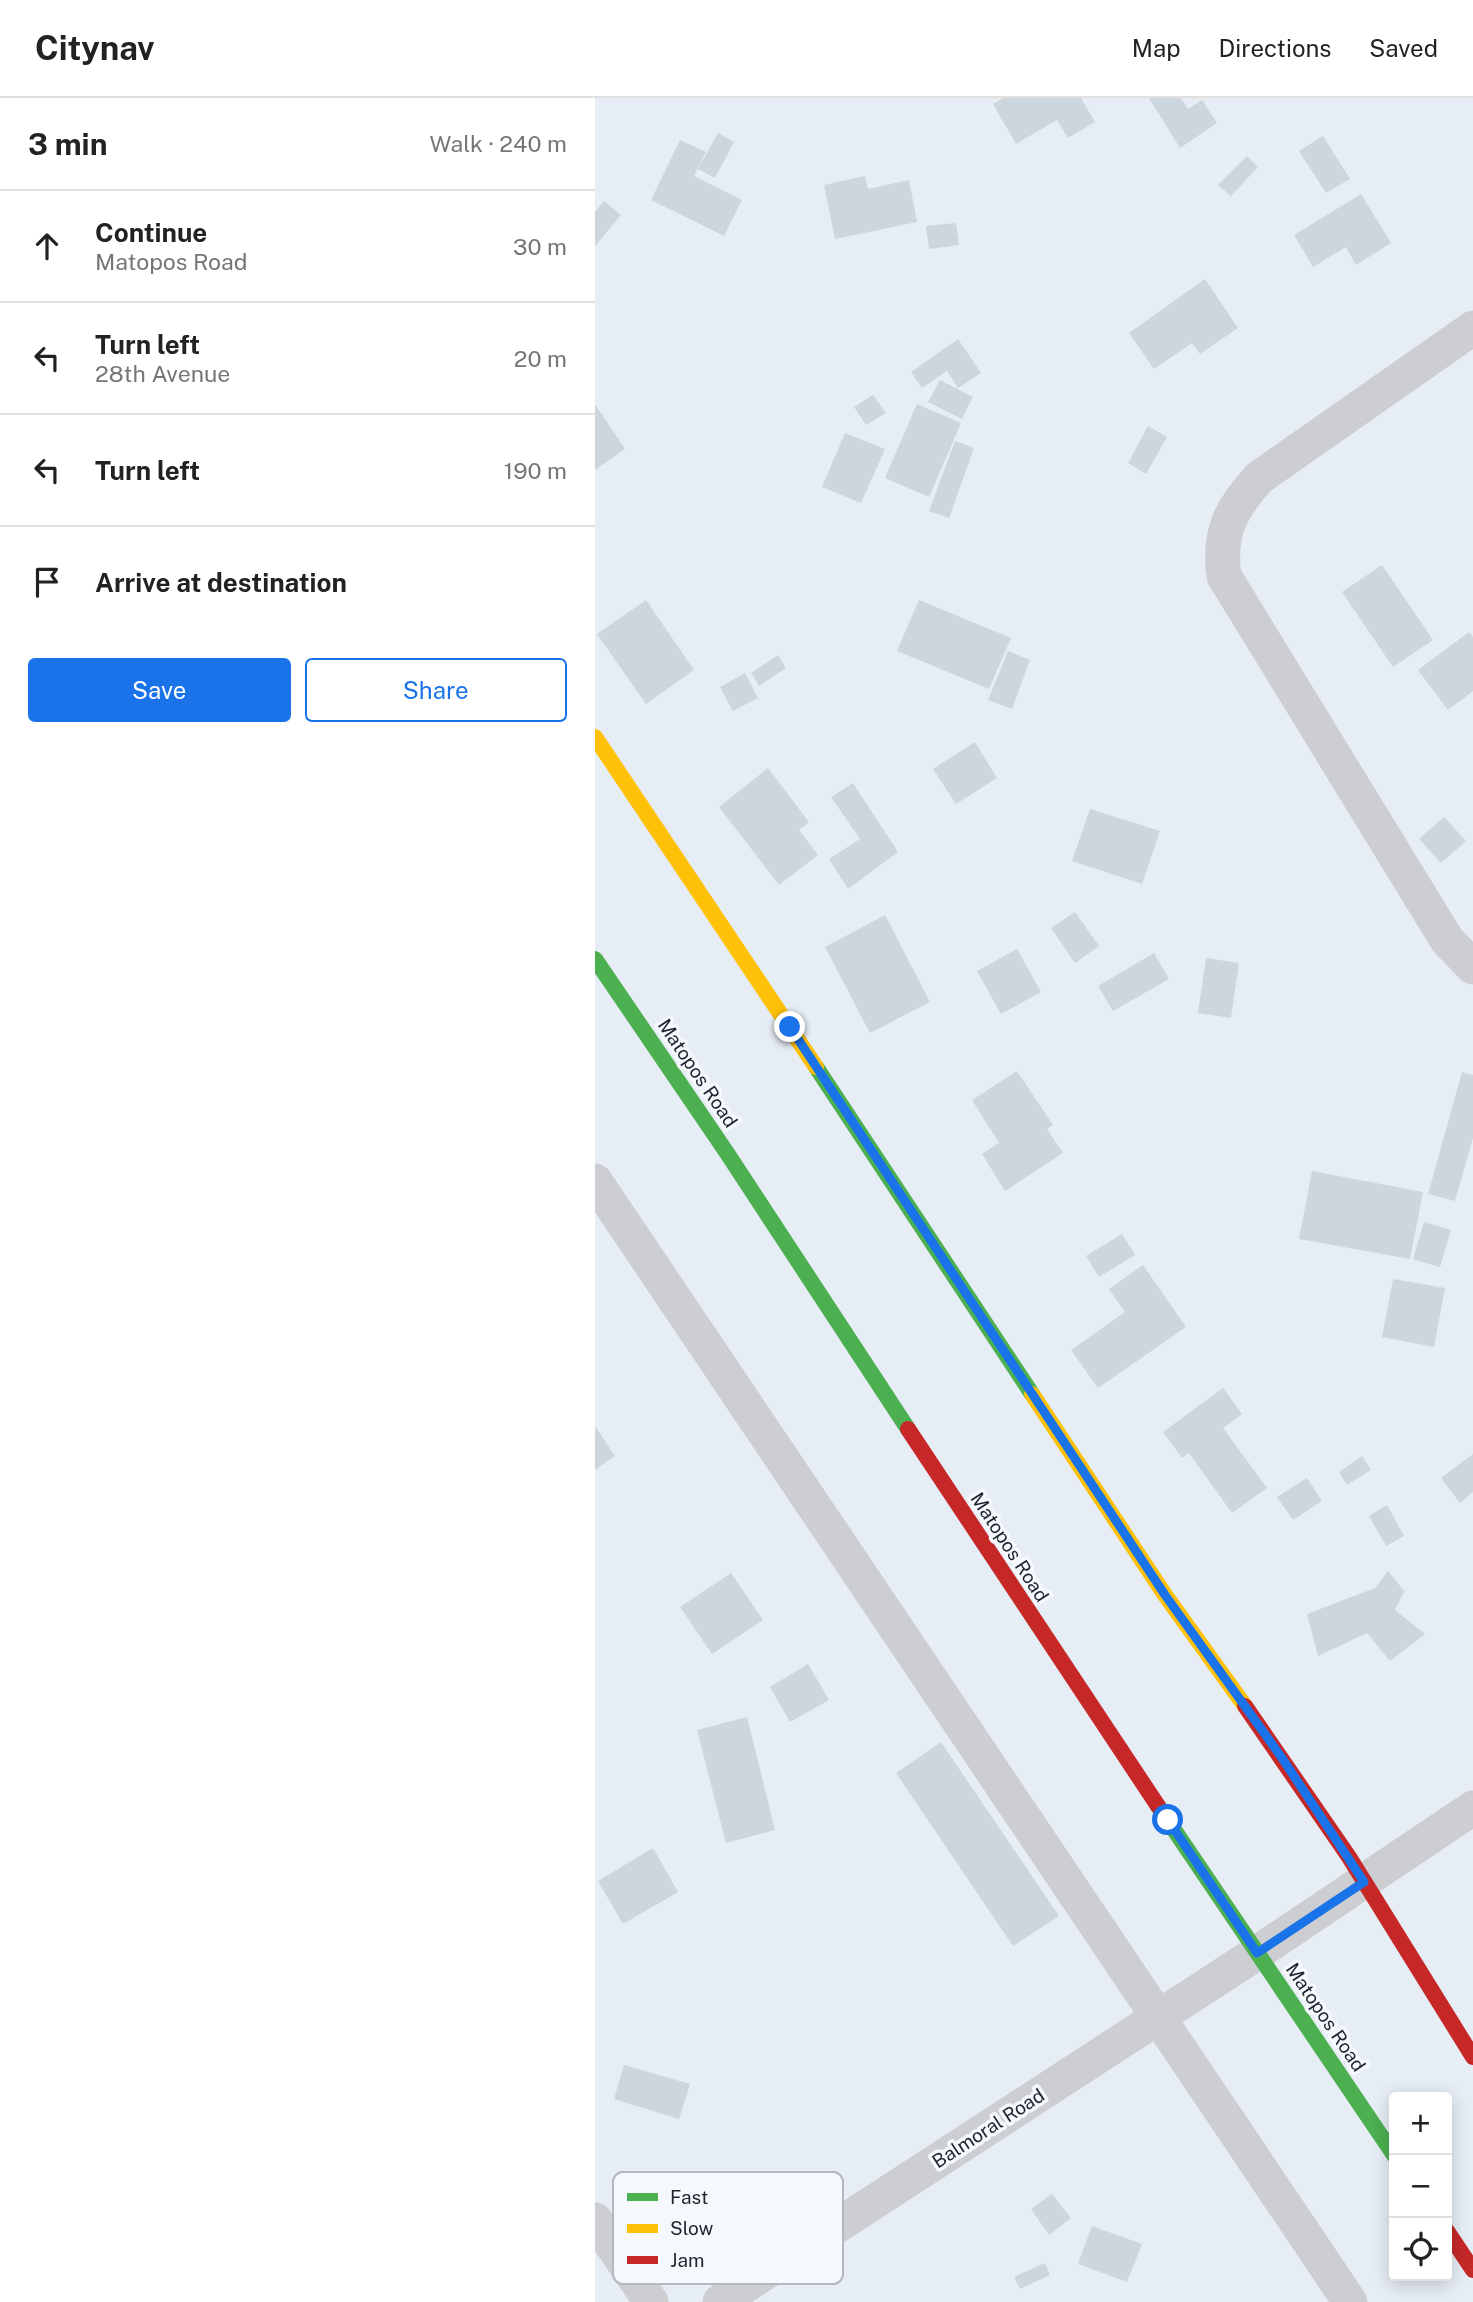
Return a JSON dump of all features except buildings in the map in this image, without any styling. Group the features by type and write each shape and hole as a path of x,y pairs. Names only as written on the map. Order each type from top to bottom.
{"street":[{"path":"1473,328 1260,477 1241,498 1229,520 1221,551 1224,576 1447,940 1473,967"},
{"path":"595,737 1165,1595 1282,1758 1364,1882 1473,2057"},
{"name":"Matopos Road","path":"595,958 734,1164 1073,1681 1389,2148"},
{"path":"595,1181 1350,2302"},
{"name":"Balmoral Road","path":"843,2222 1257,1953 1473,1808"},
{"path":"595,2220 613,2246"},
{"path":"1452,2238 1473,2270"},
{"path":"639,2284 651,2302"},
{"name":"Balmoral Road","path":"720,2302 748,2284"}],"traffic: fast":[{"path":"595,959 727,1153 908,1429"},
{"path":"816,1067 1032,1394"},
{"path":"1158,1806 1389,2148"}],"traffic: slow":[{"path":"595,737 816,1067"},
{"path":"1032,1394 1165,1595 1245,1706"}],"traffic: jam":[{"path":"908,1429 1158,1806"},
{"path":"1245,1706 1349,1857 1473,2057"},
{"path":"1452,2238 1473,2270"}],"route":[{"path":"790,1027 1165,1595 1282,1758 1364,1882 1257,1953 1168,1820"}]}
